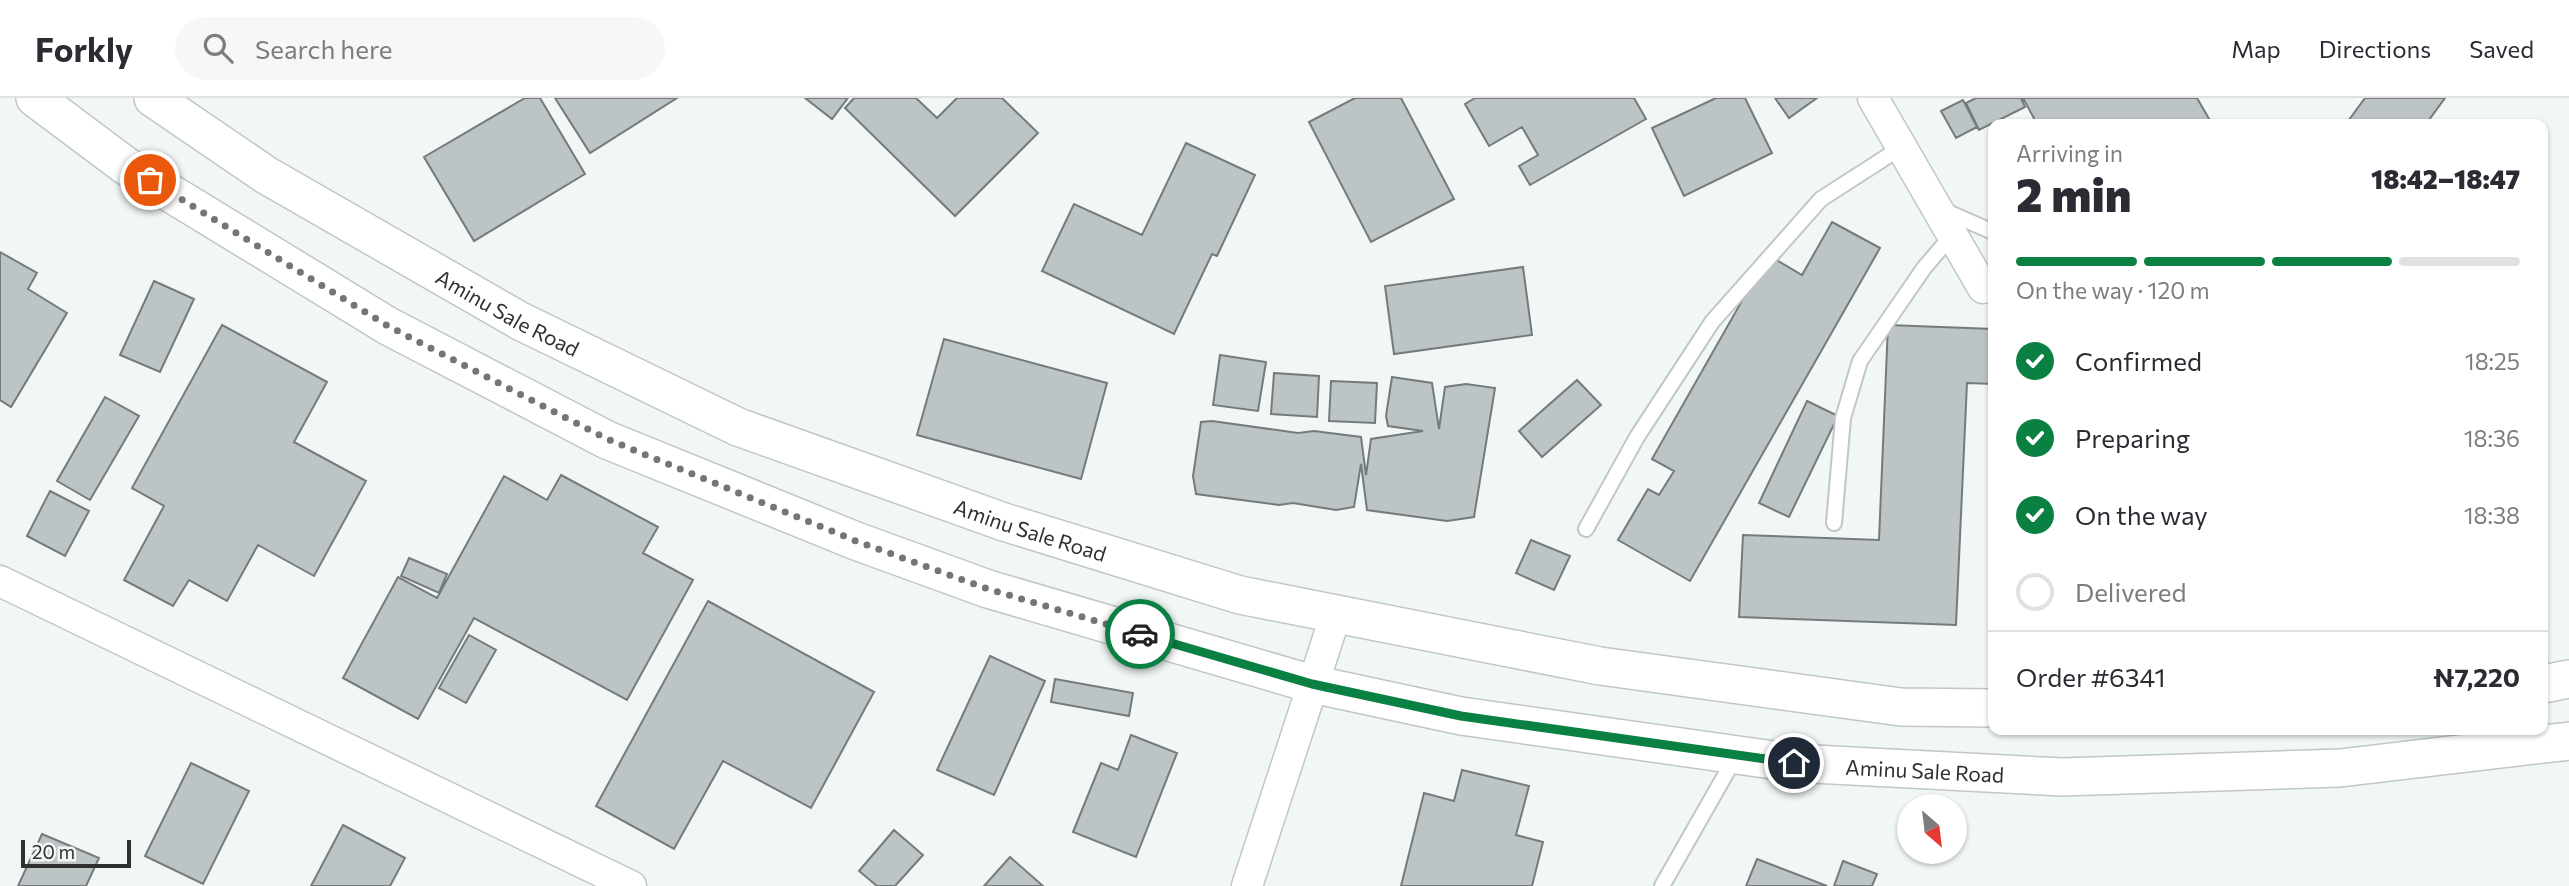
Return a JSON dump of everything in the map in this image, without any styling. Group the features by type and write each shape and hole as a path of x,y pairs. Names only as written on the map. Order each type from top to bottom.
{"street":[{"name":"Aminu Sale Road","path":"35,98 126,166 388,326 607,439 856,541 988,589 1312,684 1461,716 1794,763 2062,777 2340,768 2569,741"},
{"name":"Aminu Sale Road","path":"153,98 266,175 520,321 738,427 1004,522 1240,595 1600,666 1901,707 1988,708"},
{"path":"1873,98 1983,288"},
{"path":"0,581 631,886"},
{"path":"1247,886 1335,614"},
{"path":"2548,683 2569,679"}],"lane":[{"path":"1586,529 1637,437 1713,322 1821,199 1902,147"},
{"path":"1938,208 1988,230"},
{"path":"1834,523 1843,418 1860,361 1924,268 1953,233"},
{"path":"1662,886 1737,755"}],"building":[{"path":"525,98 540,98 585,174 474,241 424,157"},
{"path":"555,98 677,98 590,153"},
{"path":"805,98 848,98 832,119"},
{"path":"854,98 916,98 937,118 957,98 1002,98 1038,133 955,216 845,108"},
{"path":"1355,98 1401,98 1454,199 1371,242 1309,122"},
{"path":"1475,98 1634,98 1646,119 1530,185 1519,166 1538,155 1522,127 1489,146 1465,104"},
{"path":"1716,98 1745,98 1772,153 1684,196 1652,128"},
{"path":"1775,98 1817,98 1789,118"},
{"path":"1976,98 2021,98 2025,107 2001,119 1988,119 1988,126 1979,130 1966,103"},
{"path":"2023,98 2197,98 2209,119 2034,119"},
{"path":"2365,98 2445,98 2430,119 2350,119"},
{"path":"1963,100 1977,127 1956,138 1941,111"},
{"path":"1186,143 1255,175 1217,256 1212,254 1174,334 1042,271 1074,204 1142,235"},
{"path":"1832,222 1880,248 1690,581 1618,540 1648,489 1659,495 1674,471 1652,459 1768,255 1802,275"},
{"path":"0,252 37,273 28,289 67,313 11,407 0,400"},
{"path":"1523,267 1532,335 1394,354 1385,286"},
{"path":"154,281 194,299 160,372 120,355"},
{"path":"222,325 327,382 294,442 366,481 314,576 258,545 227,601 189,580 173,606 124,580 164,506 132,488"},
{"path":"1888,325 1988,329 1988,384 1967,383 1956,625 1739,617 1743,535 1879,540"},
{"path":"944,339 1107,383 1081,479 917,435"},
{"path":"1220,355 1266,362 1258,411 1213,405"},
{"path":"1274,373 1319,376 1317,417 1271,414"},
{"path":"1392,377 1432,383 1439,429 1445,387 1466,384 1495,388 1474,517 1447,521 1367,510 1361,464 1354,507 1336,510 1196,494 1193,476 1201,422 1361,437 1366,475 1371,439 1423,431 1388,426 1386,416"},
{"path":"1577,380 1601,405 1542,457 1519,431"},
{"path":"1331,381 1377,383 1375,423 1329,421"},
{"path":"105,397 139,416 90,500 57,481"},
{"path":"1807,401 1838,416 1789,517 1759,503"},
{"path":"561,475 658,527 643,553 693,580 627,700 474,618 418,719 343,678 398,577 437,598 504,476 547,500"},
{"path":"50,491 89,511 65,556 27,536"},
{"path":"1531,540 1570,556 1554,590 1516,573"},
{"path":"409,558 447,574 439,593 401,576"},
{"path":"708,601 874,692 811,808 723,761 674,849 596,806"},
{"path":"469,635 496,650 466,703 439,688"},
{"path":"990,656 1045,681 994,795 937,770"},
{"path":"1055,679 1133,693 1129,716 1051,702"},
{"path":"1131,735 1177,753 1136,857 1073,832 1101,763 1118,770"},
{"path":"191,763 249,791 203,884 145,856"},
{"path":"1462,770 1529,786 1516,835 1543,842 1532,886 1401,886 1424,793 1454,801"},
{"path":"343,825 405,858 390,886 311,886"},
{"path":"894,830 923,855 895,886 877,886 859,871"},
{"path":"42,834 99,858 86,886 18,886"},
{"path":"1010,857 1043,886 984,886"},
{"path":"1757,859 1827,886 1746,886"},
{"path":"1843,861 1877,874 1872,886 1834,886"}],"way so far":[{"path":"150,180 388,326 607,439 856,541 988,589 1140,634"}],"route":[{"path":"1140,634 1312,684 1461,716 1794,763"}]}
